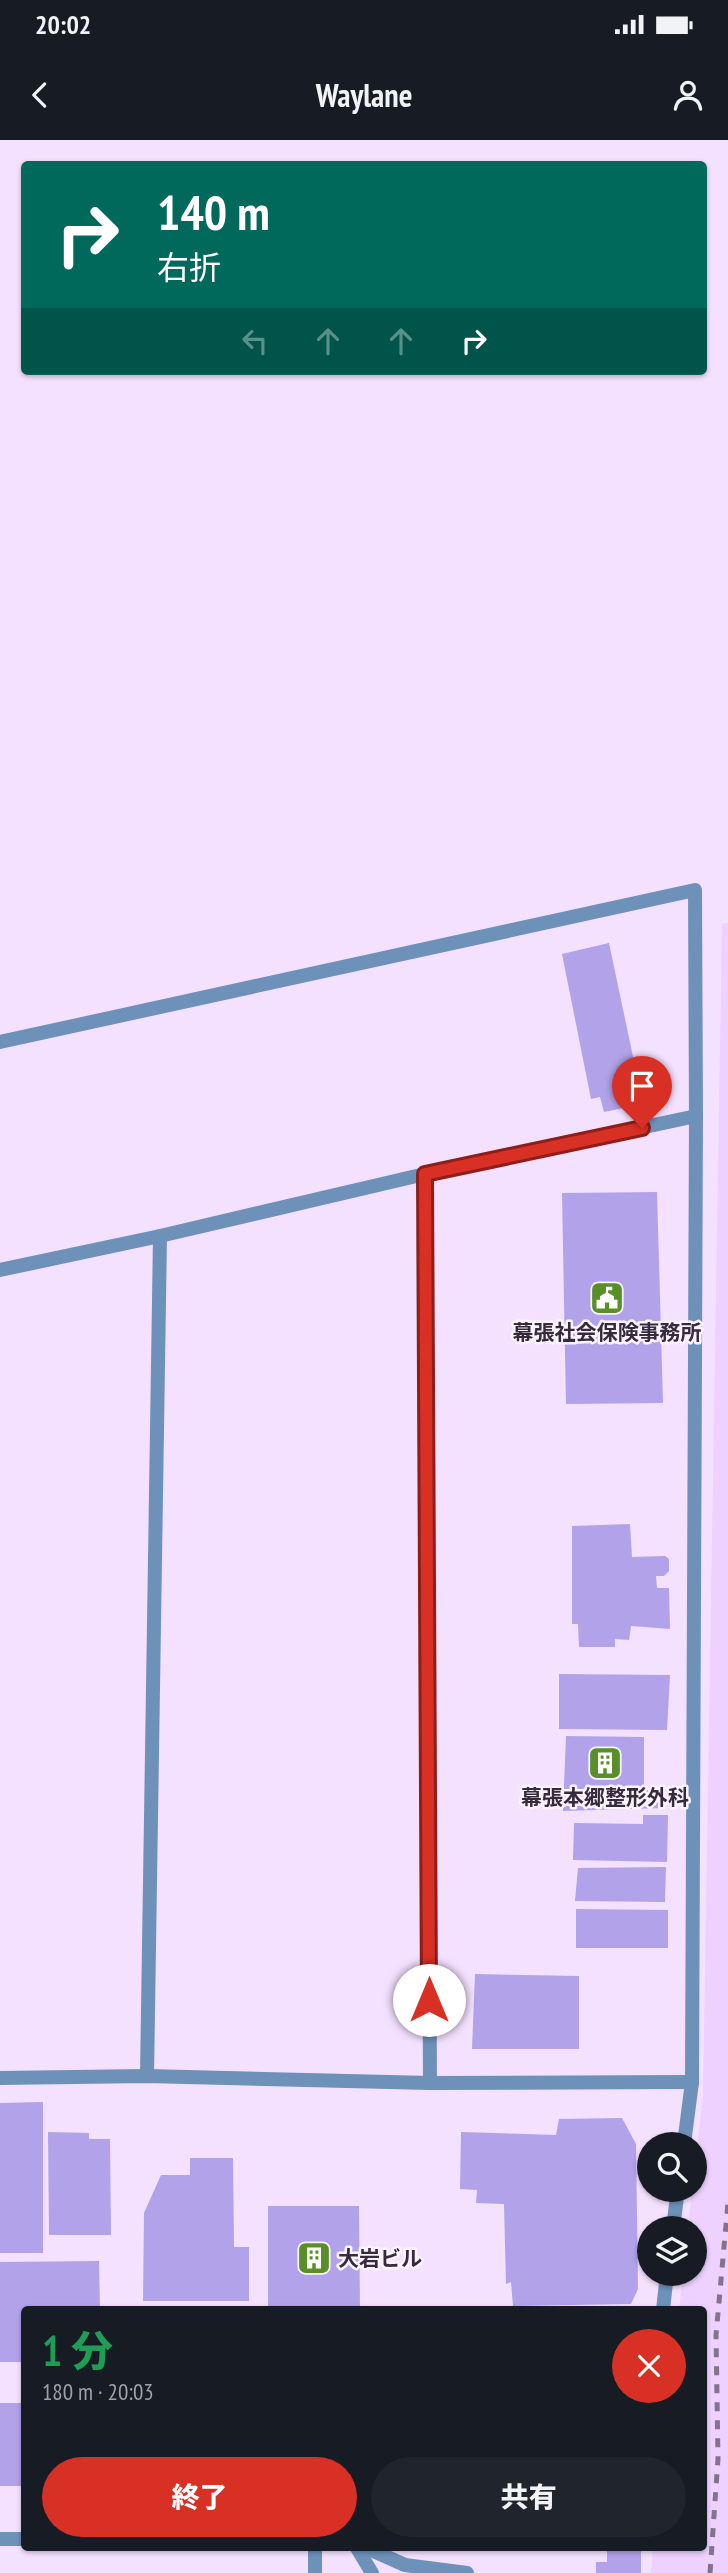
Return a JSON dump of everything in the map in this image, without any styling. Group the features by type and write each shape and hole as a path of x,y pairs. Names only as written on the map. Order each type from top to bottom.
{"street":[{"path":"0,1042 695,890 692,2081 686,2132"},
{"path":"0,1270 696,1116"},
{"path":"425,1174 430,2083"},
{"path":"148,2076 160,1236"},
{"path":"0,2078 148,2076 430,2083 692,2081"},
{"path":"663,2306 666,2286"},
{"path":"0,2539 21,2539"},
{"path":"315,2551 315,2573"},
{"path":"359,2551 372,2573"},
{"path":"374,2551 410,2569 467,2573"}],"shaded area":[{"path":"728,923 728,2573 651,2573 653,2551 707,2551 707,2306 679,2306 682,2286 707,2286 707,2216 689,2216 691,2202 707,2202 707,2132 699,2132 703,2094 722,924"}],"building":[{"path":"609,943 643,1104 604,1112 600,1097 591,1099 562,954"},
{"path":"657,1192 663,1403 566,1404 562,1193"},
{"path":"630,1524 632,1557 665,1556 669,1559 669,1571 664,1576 656,1576 657,1588 669,1588 670,1629 631,1626 629,1640 615,1639 615,1647 579,1647 578,1624 572,1624 572,1526"},
{"path":"559,1674 670,1675 667,1730 559,1729"},
{"name":"幕張本郷整形外科","path":"566,1736 644,1737 644,1790 663,1790 665,1808 563,1811"},
{"path":"643,1815 668,1815 667,1862 573,1860 574,1823 643,1824"},
{"path":"666,1867 665,1902 575,1901 578,1868"},
{"path":"576,1909 668,1910 668,1948 576,1948"},
{"path":"475,1974 579,1976 579,2049 472,2049"},
{"path":"43,2102 43,2253 0,2253 0,2103"},
{"path":"622,2118 636,2144 638,2289 631,2304 513,2306 511,2282 506,2284 504,2204 476,2203 477,2190 460,2189 461,2132 556,2135 559,2119"},
{"path":"48,2132 89,2133 89,2139 110,2139 111,2235 49,2235"},
{"path":"190,2158 233,2158 234,2247 249,2247 249,2301 143,2301 144,2213 161,2175 190,2175"},
{"name":"大岩ビル","path":"268,2206 359,2206 360,2306 268,2306"},
{"path":"99,2261 100,2306 21,2306 21,2362 0,2362 0,2262"},
{"path":"0,2403 21,2403 21,2486 0,2486"},
{"path":"607,2551 641,2551 641,2573 596,2573 596,2562 607,2562"}],"railway":[{"path":"710,2573 718,2459 716,2335 728,2203"}],"place":[{"name":"幕張社会保険事務所","path":"607,1298"},
{"name":"幕張本郷整形外科","path":"605,1763"},
{"name":"大岩ビル","path":"314,2258"}],"route":[{"path":"429,2000 425,1174 642,1128"}]}
